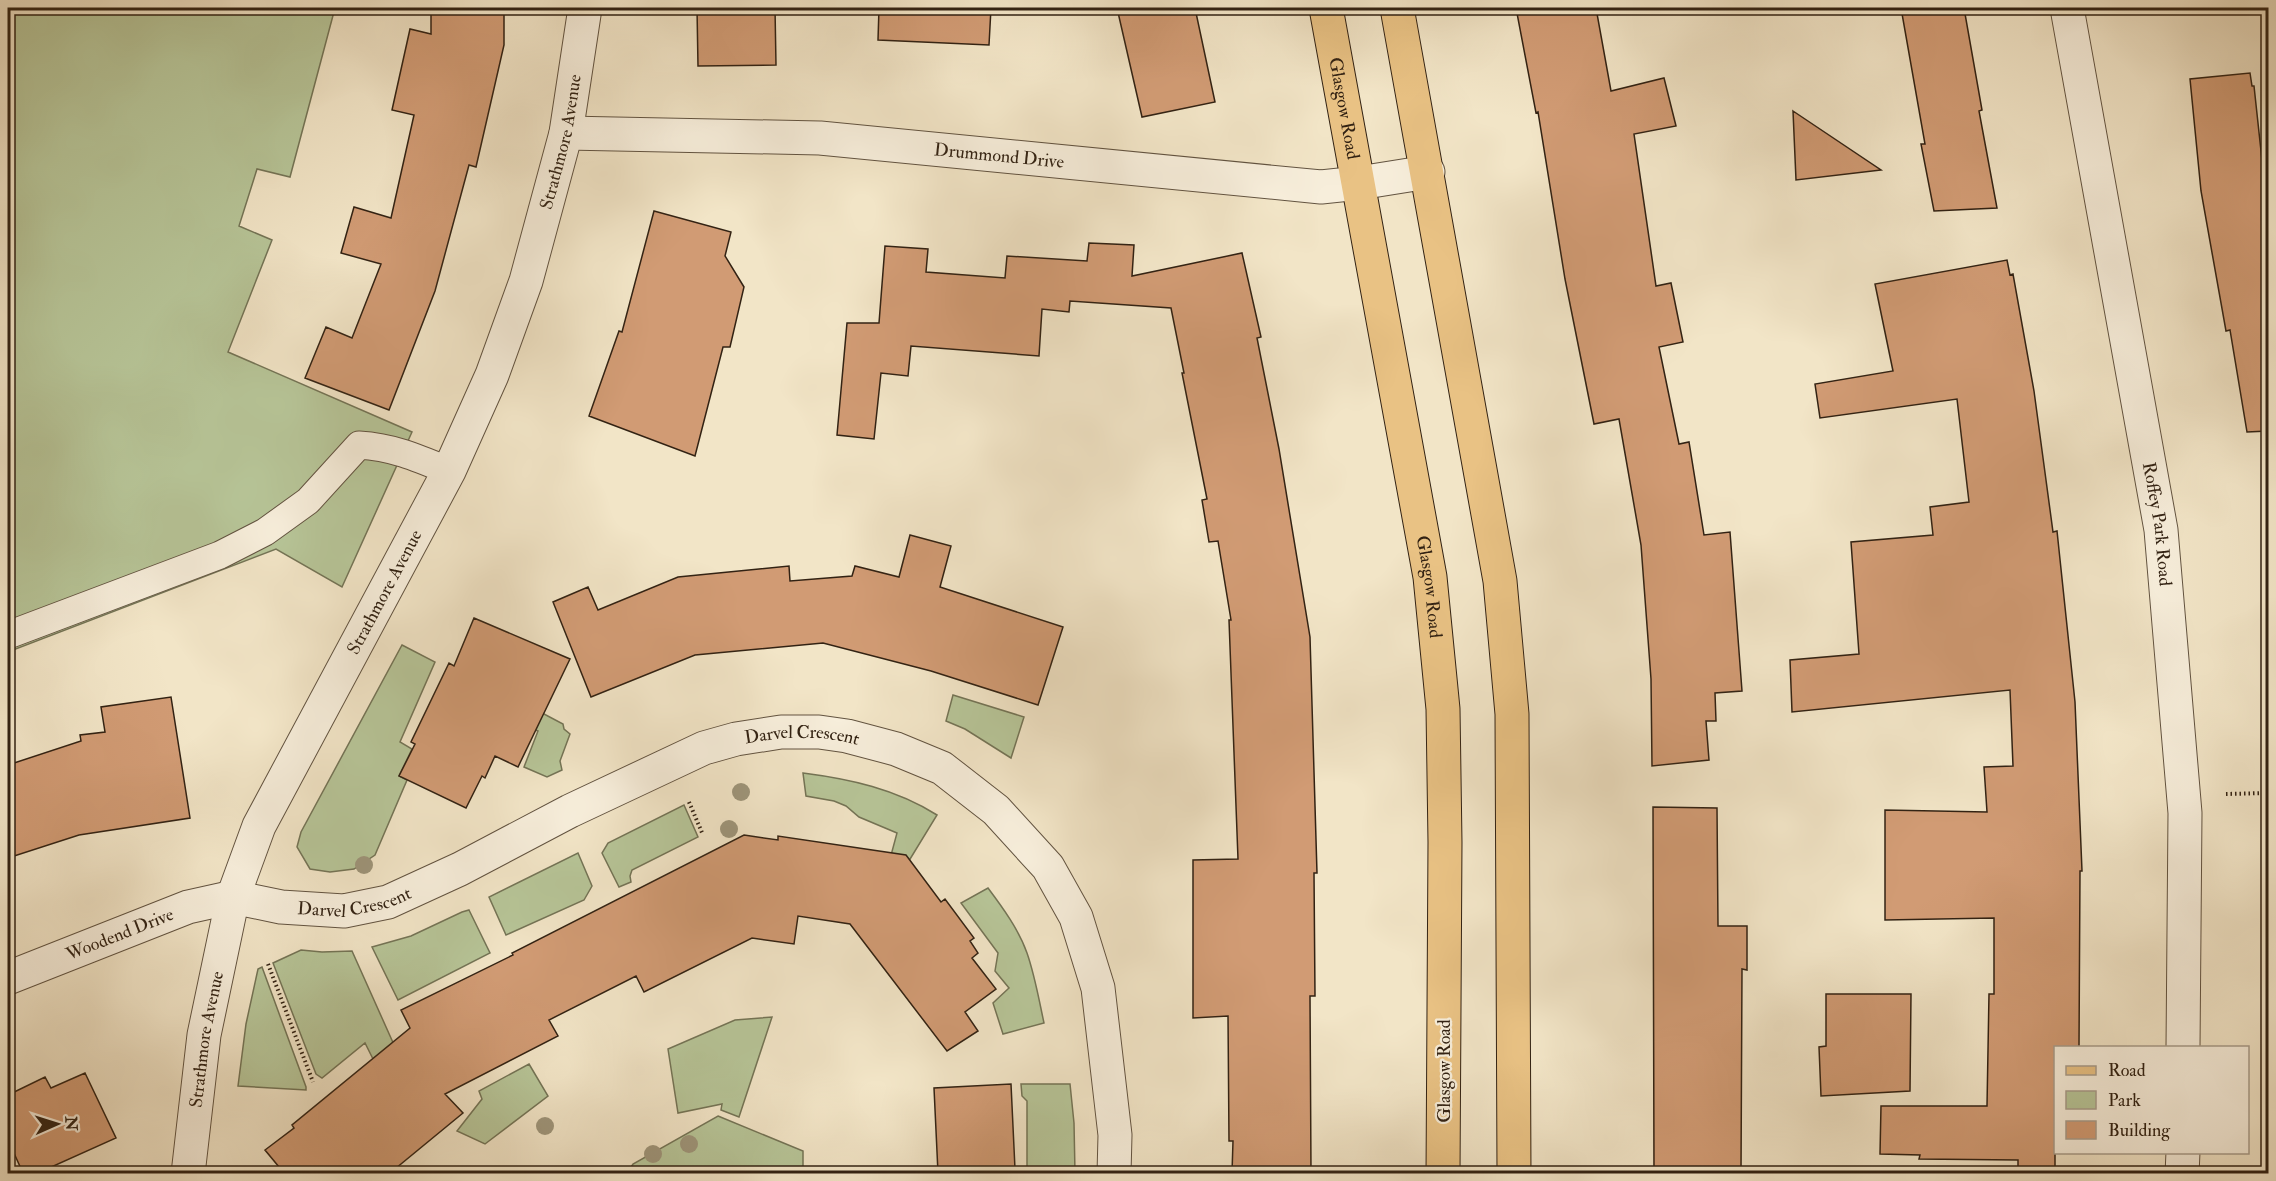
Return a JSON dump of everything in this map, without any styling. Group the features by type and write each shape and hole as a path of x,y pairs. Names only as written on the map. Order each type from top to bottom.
{"main road":[{"name":"Glasgow Road","path":"1326,8 1430,576 1443,709 1445,842 1443,1173"},
{"path":"1397,8 1500,581 1512,714 1514,1173"}],"street":[{"name":"Strathmore Avenue","path":"188,1173 204,1035 232,897 259,826 449,471 492,375 526,280 566,133 585,8"},
{"name":"Roffey Park Road","path":"2067,8 2161,530 2185,813 2183,1046"},
{"name":"Drummond Drive","path":"566,133 820,138 1321,187 1428,172"},
{"name":"Darvel Crescent","path":"232,897 281,907 344,911 388,902 460,869 666,764 704,748 736,739 781,732 819,732 847,736 896,749 942,768 996,810 1048,867 1076,917 1098,988 1115,1136 1114,1173"},
{"name":"Woodend Drive","path":"8,978 188,907 232,897"},
{"path":"2182,1173 2183,1154"}],"lane":[{"path":"8,635 220,555 265,532 308,501 359,445 392,449 449,471"}],"path":[{"path":"686,796 703,835"},
{"path":"268,964 313,1082"}],"green space":[{"path":"8,8 335,8 290,177 257,169 239,226 272,240 228,352 412,432 342,587 276,549 8,652"},
{"path":"402,645 435,662 400,742 412,749 399,776 407,780 375,855 354,869 330,872 310,869 297,847 301,832"},
{"path":"953,695 1024,717 1011,758 965,729 946,721"},
{"path":"527,705 563,724 564,729 570,734 560,761 562,770 547,777 524,767 538,731 518,723"},
{"path":"803,773 872,786 905,798 937,815 907,864 890,859 897,833 859,817 846,806 834,801 806,796"},
{"path":"684,805 698,837 632,870 631,882 619,887 602,853 608,843"},
{"path":"578,853 592,886 584,900 506,935 489,897"},
{"path":"988,888 1024,944 1044,1023 1003,1034 993,1003 1009,988 995,971 998,953 961,903"},
{"path":"469,910 490,953 398,1000 372,947 411,936"},
{"path":"301,950 352,951 412,1085 377,1067 365,1043 322,1078 316,1074 273,963"},
{"path":"262,967 306,1090 238,1086 246,1024 258,969"},
{"path":"772,1017 739,1117 721,1110 722,1104 678,1113 668,1049 735,1020"},
{"path":"529,1064 548,1096 485,1144 457,1131 482,1099 479,1091"},
{"path":"1021,1084 1070,1084 1074,1123 1075,1173 1027,1173 1027,1101 1022,1096"},
{"path":"718,1116 803,1151 803,1173 627,1173 633,1164"}],"building":[{"path":"431,8 504,8 504,45 476,167 469,165 435,291 389,410 305,378 326,327 352,338 381,264 341,253 354,207 391,218 414,115 392,110 410,29 431,34"},
{"path":"697,8 775,8 776,65 698,66"},
{"path":"879,8 991,8 989,45 878,40"},
{"path":"1117,8 1195,8 1215,102 1142,117"},
{"path":"1516,8 1596,8 1611,91 1664,78 1676,126 1634,134 1656,286 1671,283 1683,342 1659,347 1679,444 1689,442 1704,535 1730,532 1742,691 1715,693 1716,721 1706,721 1709,760 1652,766 1651,679 1641,545 1619,419 1594,424 1565,279 1538,112 1536,113"},
{"path":"1901,8 1964,8 1982,110 1979,111 1997,208 1934,211 1921,144 1925,144"},
{"path":"2250,73 2252,86 2254,86 2268,216 2268,431 2247,432 2230,330 2226,331 2201,191 2190,79"},
{"path":"1793,111 1881,170 1796,180"},
{"path":"654,211 731,232 725,256 744,287 730,347 723,347 695,456 589,416 619,331 622,332"},
{"path":"1089,243 1134,245 1132,276 1242,253 1261,337 1257,338 1279,449 1310,637 1317,873 1314,873 1315,996 1310,996 1311,1173 1232,1173 1233,1141 1229,1141 1228,1016 1193,1018 1193,860 1238,859 1229,620 1231,620 1218,541 1209,542 1202,500 1207,499 1171,308 1070,301 1069,312 1042,309 1039,356 911,346 908,376 881,373 874,439 837,435 847,323 879,323 885,246 928,249 926,272 1005,278 1007,256 1087,261"},
{"path":"2007,260 2010,275 2013,274 2034,391 2053,532 2057,531 2075,702 2082,871 2080,871 2079,1046 2054,1046 2055,1173 2018,1173 2018,1160 1919,1159 1920,1155 1880,1154 1881,1106 1987,1106 1989,994 1994,994 1994,918 1885,920 1885,810 1987,812 1984,767 2013,766 2010,690 1792,712 1790,660 1859,654 1851,542 1933,535 1930,507 1969,502 1957,399 1820,418 1815,384 1893,371 1875,284"},
{"path":"910,535 951,546 940,587 1063,627 1038,705 931,671 823,643 695,655 591,697 553,602 588,587 598,610 678,577 789,566 790,581 852,576 855,566 899,577"},
{"path":"474,618 570,659 518,767 495,756 485,778 482,776 466,808 399,776 415,744 411,742 449,663 454,666"},
{"path":"171,697 190,818 79,835 8,858 8,765 81,741 80,735 105,732 101,707"},
{"path":"1653,807 1717,808 1718,926 1747,926 1747,970 1742,969 1741,1173 1654,1173"},
{"path":"744,835 778,840 778,836 906,855 941,902 945,899 974,938 970,941 978,953 972,958 996,989 965,1012 978,1031 947,1051 850,924 798,916 794,944 752,938 644,992 636,976 549,1020 558,1036 445,1094 463,1113 390,1173 284,1173 265,1150 294,1128 292,1125 410,1028 401,1010 513,955 512,953"},
{"path":"1826,994 1911,994 1910,1091 1821,1096 1819,1047 1826,1046"},
{"path":"85,1073 116,1138 38,1173 23,1173 8,1140 8,1095 45,1077 51,1088"},
{"path":"1011,1084 1015,1169 938,1173 934,1088"}]}
